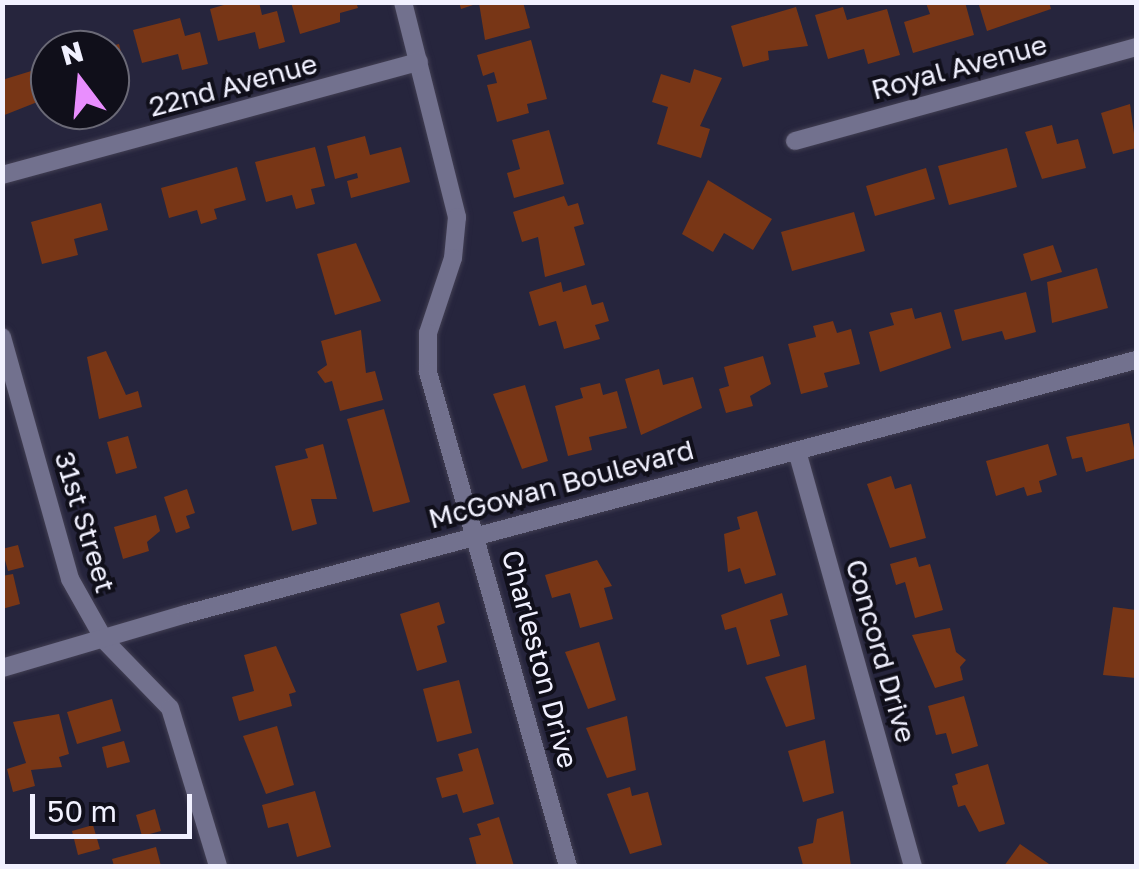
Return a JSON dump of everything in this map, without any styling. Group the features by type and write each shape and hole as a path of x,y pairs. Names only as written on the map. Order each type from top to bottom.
{"street":[{"name":"Charleston Drive","path":"403,2 457,217 453,258 428,333 428,372 568,866"},
{"name":"Royal Avenue","path":"795,141 1136,47"},
{"name":"22nd Avenue","path":"2,176 419,62"},
{"name":"31st Street","path":"2,337 70,579 104,641 144,674 170,708 218,866"},
{"name":"McGowan Boulevard","path":"2,668 477,535 1136,360"},
{"name":"Concord Drive","path":"796,451 913,866"}],"building":[{"path":"234,2 259,2 262,15 277,11 285,42 259,49 255,32 218,41 210,9"},
{"path":"291,2 356,2 358,8 340,13 340,22 300,34"},
{"path":"459,2 523,2 530,28 485,40 479,3 461,9"},
{"path":"965,2 974,35 913,53 904,22 930,14 926,3"},
{"path":"978,2 1049,2 1051,9 987,31"},
{"path":"796,7 808,46 768,51 769,60 743,67 731,26"},
{"path":"843,7 847,20 887,9 900,55 868,64 864,49 828,59 815,15"},
{"path":"180,18 185,36 200,32 208,64 182,70 178,54 142,63 133,30"},
{"path":"531,40 547,99 527,104 529,113 497,122 487,85 497,83 494,72 483,76 477,55"},
{"path":"694,69 722,78 700,126 710,129 701,158 657,144 668,107 652,102 661,74 690,83"},
{"path":"30,71 30,105 2,116 2,80"},
{"path":"1130,104 1136,148 1113,154 1101,113"},
{"path":"1052,125 1057,144 1078,139 1086,168 1042,179 1025,132"},
{"path":"549,130 564,184 514,198 507,173 520,169 512,140"},
{"path":"365,136 370,155 401,147 410,182 351,198 347,181 358,178 357,173 335,179 327,146"},
{"path":"315,147 325,186 311,189 315,204 296,209 292,195 266,202 255,162"},
{"path":"1007,148 1017,187 949,205 938,166"},
{"path":"237,167 246,200 214,209 217,219 201,224 197,210 169,218 161,188"},
{"path":"926,168 935,199 875,216 866,186"},
{"path":"708,180 772,219 753,250 724,233 713,252 682,234"},
{"path":"564,196 568,206 578,203 584,224 574,227 585,265 545,277 538,237 522,242 513,212"},
{"path":"101,203 108,230 74,239 78,255 42,264 31,222"},
{"path":"854,212 865,251 792,271 781,232"},
{"path":"356,243 381,301 335,315 317,254"},
{"path":"1053,245 1062,272 1031,281 1023,254"},
{"path":"1097,268 1108,308 1052,323 1047,282"},
{"path":"561,282 563,292 586,285 592,305 603,302 609,321 595,325 600,339 564,349 556,321 539,326 529,292"},
{"path":"1026,292 1036,332 1005,340 1002,331 962,341 954,310"},
{"path":"912,308 915,319 941,312 951,348 880,372 869,332 894,325 890,313"},
{"path":"833,321 837,333 851,329 860,364 824,373 828,387 801,394 788,344 816,337 813,326"},
{"path":"361,330 366,373 375,371 383,400 340,411 332,381 325,383 317,372 327,365 321,341"},
{"path":"106,351 126,395 138,391 142,407 99,419 87,357"},
{"path":"763,356 771,384 750,396 753,406 726,413 719,389 729,386 724,367"},
{"path":"659,369 663,385 693,377 702,408 641,435 625,379"},
{"path":"600,383 603,395 617,391 627,428 589,437 592,450 568,456 555,406 583,398 580,388"},
{"path":"525,385 548,461 522,469 493,394"},
{"path":"384,409 410,502 373,512 347,419"},
{"path":"1129,423 1136,458 1086,472 1082,457 1072,459 1066,437"},
{"path":"128,436 137,468 116,474 107,442"},
{"path":"323,444 337,499 311,499 317,524 292,531 275,466 308,458 305,449"},
{"path":"1048,444 1057,475 1039,481 1042,492 1027,496 1024,487 996,496 986,461"},
{"path":"891,476 895,489 911,484 926,538 890,548 867,484"},
{"path":"187,489 195,513 186,516 190,528 176,533 164,497"},
{"path":"757,511 776,575 745,584 740,568 728,572 724,534 740,529 737,517"},
{"path":"156,515 160,531 147,542 149,551 123,559 114,527"},
{"path":"18,545 24,567 8,571 2,549"},
{"path":"916,557 919,567 930,564 943,610 915,618 905,582 896,585 890,564"},
{"path":"597,560 612,586 604,588 613,619 580,628 570,593 552,598 545,575"},
{"path":"13,574 20,604 2,609 2,576"},
{"path":"782,593 788,615 770,620 780,656 747,665 736,627 725,630 721,615"},
{"path":"439,602 445,623 437,626 447,662 417,671 400,614"},
{"path":"1113,607 1136,610 1136,678 1103,675"},
{"path":"950,628 956,652 966,660 960,667 963,680 935,688 912,635"},
{"path":"599,642 616,700 588,709 565,652"},
{"path":"276,646 296,692 289,694 292,706 239,721 232,697 254,691 244,655"},
{"path":"806,665 815,719 786,727 765,677"},
{"path":"459,680 472,733 437,742 423,689"},
{"path":"964,696 978,746 952,754 946,733 936,735 928,706"},
{"path":"112,699 121,731 77,744 67,712"},
{"path":"59,714 69,754 59,757 62,767 31,770 35,786 13,792 7,769 26,763 13,722"},
{"path":"627,716 636,770 607,778 586,728"},
{"path":"277,726 294,785 266,794 243,736"},
{"path":"825,740 834,793 803,802 788,751"},
{"path":"124,741 130,762 107,768 102,747"},
{"path":"478,748 494,804 463,813 457,794 442,798 436,778 463,771 458,754"},
{"path":"988,764 1005,824 979,832 965,805 958,807 952,786 958,784 955,774"},
{"path":"630,787 632,796 648,792 662,845 630,854 607,794"},
{"path":"315,791 331,847 297,857 288,823 268,828 262,805"},
{"path":"155,809 161,831 142,836 136,815"},
{"path":"843,811 851,866 803,865 798,847 813,843 817,819"},
{"path":"499,817 514,866 477,866 469,838 481,835 477,824"},
{"path":"93,825 100,849 78,855 72,831"},
{"path":"1020,844 1049,864 1048,866 1004,866"},
{"path":"156,847 161,866 114,866 112,859"}]}
